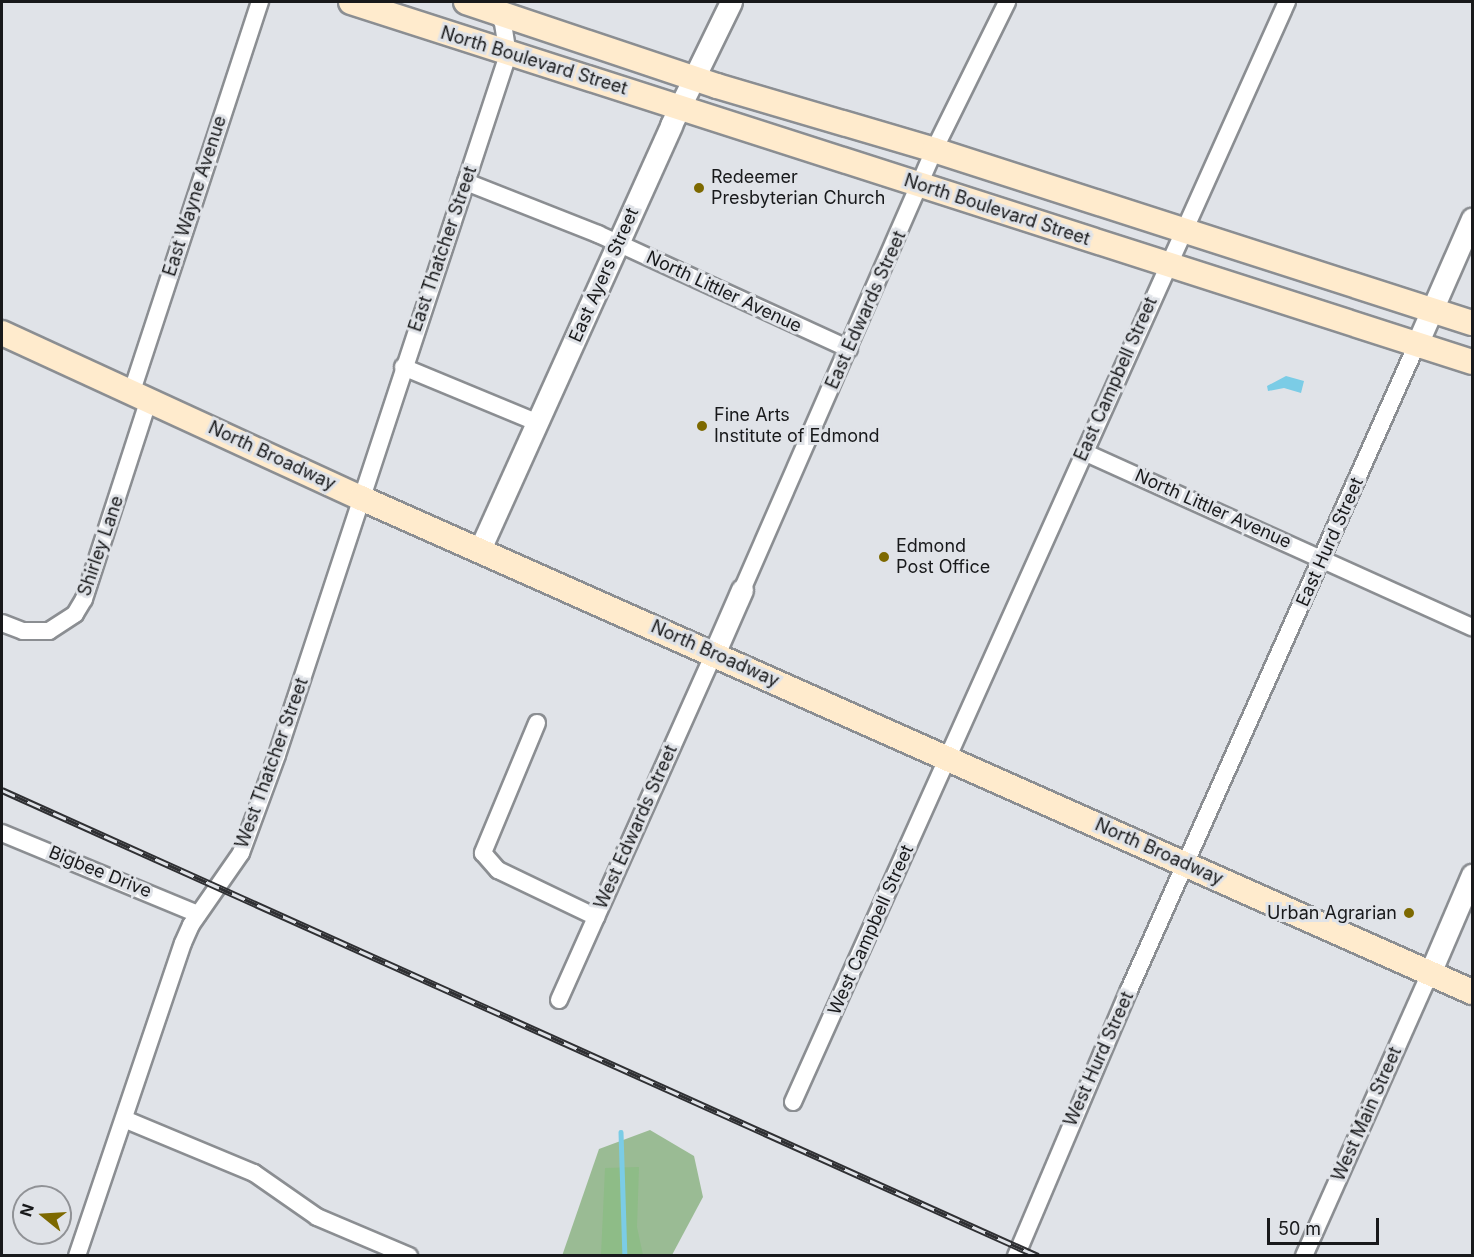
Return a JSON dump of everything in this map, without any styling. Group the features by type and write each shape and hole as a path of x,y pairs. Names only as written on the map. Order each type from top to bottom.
{"main road":[{"name":"North Boulevard Street","path":"351,2 508,55 680,107 1473,362"},
{"name":"North Boulevard Street","path":"466,2 495,6 694,76 934,150 1473,323"},
{"name":"North Broadway","path":"2,333 361,498 1473,992"}],"street":[{"name":"East Wayne Avenue","path":"141,395 260,2"},
{"name":"East Ayers Street","path":"480,549 694,76 731,2"},
{"name":"East Edwards Street","path":"714,654 934,150 1007,2"},
{"name":"East Campbell Street","path":"948,758 1182,231 1287,2"},
{"name":"East Thatcher Street","path":"361,498 508,55 503,21 495,6"},
{"name":"North Littler Avenue","path":"466,182 618,243 849,349"},
{"name":"East Hurd Street","path":"1186,864 1473,219"},
{"path":"403,367 538,423"},
{"name":"Shirley Lane","path":"2,622 23,631 49,631 75,614 84,599 141,395"},
{"name":"North Littler Avenue","path":"1084,452 1473,627"},
{"name":"West Thatcher Street","path":"77,1256 183,943 198,914 241,853 253,824 361,498"},
{"name":"West Edwards Street","path":"559,1000 714,654"},
{"path":"537,723 483,853 498,870 596,916"},
{"name":"West Campbell Street","path":"792,1102 948,758"},
{"name":"Bigbee Drive","path":"2,833 198,914"},
{"name":"West Hurd Street","path":"1016,1256 1186,864"},
{"path":"1430,973 1473,875"},
{"name":"West Main Street","path":"1304,1256 1430,973"},
{"path":"124,1119 254,1173 317,1217 409,1256"}],"green space":[{"path":"650,1130 694,1156 703,1197 672,1255 562,1256 599,1149"},
{"path":"639,1167 637,1227 643,1255 601,1255 605,1168"}],"water":[{"path":"1286,376 1304,381 1301,393 1284,388 1268,391 1267,386"}],"waterway":[{"path":"621,1132 625,1256"}],"railway":[{"path":"2,790 1038,1256"}],"place":[{"name":"Redeemer Presbyterian Church","path":"699,188"},
{"name":"Fine Arts Institute of Edmond","path":"702,426"},
{"name":"Edmond Post Office","path":"884,557"},
{"name":"Urban Agrarian","path":"1409,913"}]}
